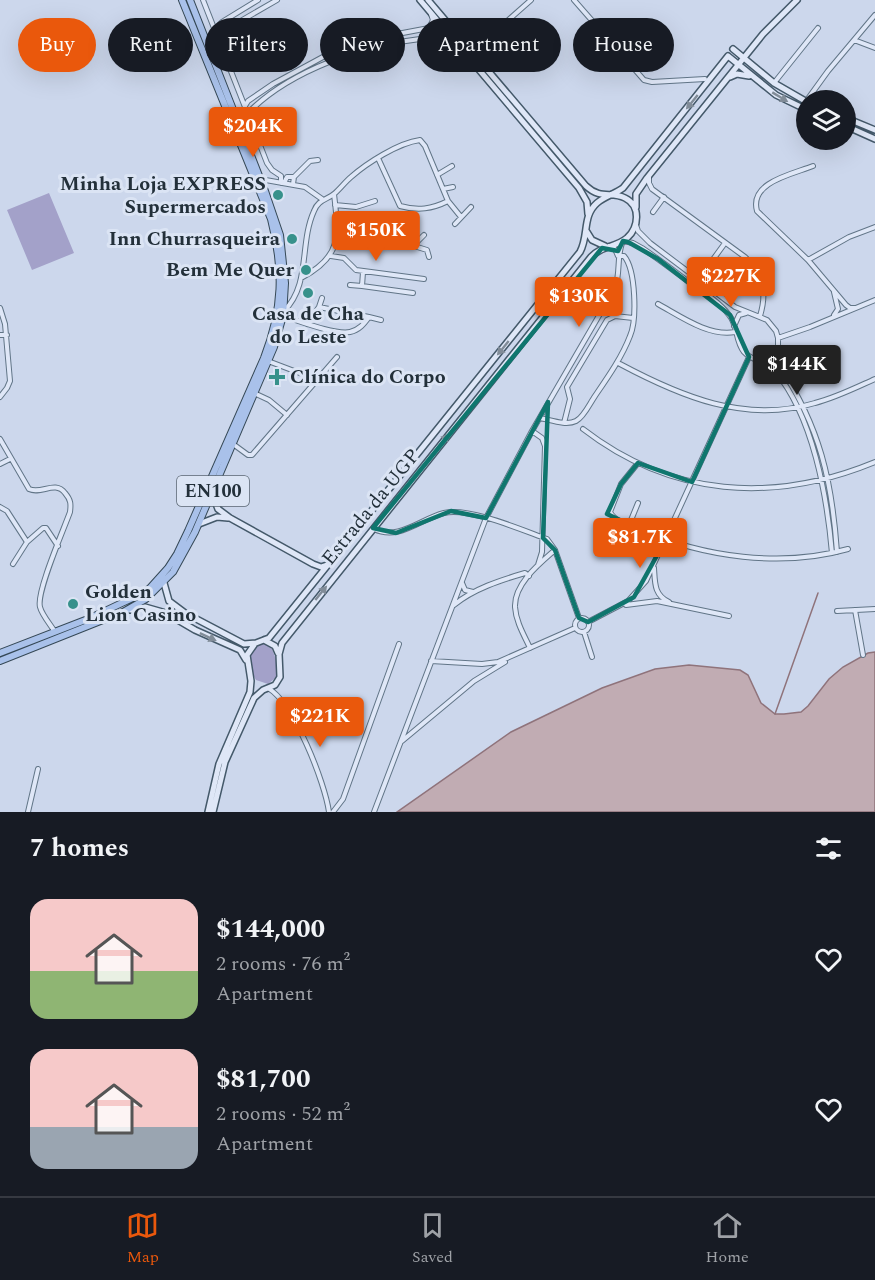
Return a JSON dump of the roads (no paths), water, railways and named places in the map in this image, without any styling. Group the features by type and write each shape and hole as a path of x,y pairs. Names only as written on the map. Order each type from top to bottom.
{"main road":[{"name":"EN100","path":"0,653 119,606 150,588 168,568 188,531 272,337 280,291 280,262 271,219 182,0"},
{"name":"EN100","path":"0,662 123,612 146,599 164,583 183,557 199,524 268,362 283,314 284,252 278,227 190,0"},
{"path":"420,0 435,18"},
{"path":"428,0 586,186 596,193 626,199 632,204 637,215"},
{"path":"623,241 630,235 636,224 635,200 638,190 738,64 797,0"},
{"path":"755,44 752,60 762,74"},
{"path":"733,49 774,83 796,95"},
{"path":"588,217 596,204 623,188 728,56 776,95 796,105"},
{"path":"208,812 219,764 249,696 251,681 247,661 248,651 272,635 580,252 585,241 587,202 579,188 481,72"},
{"path":"726,80 737,74 745,74 756,80"},
{"path":"856,122 875,130"},
{"path":"856,130 875,139"},
{"path":"586,228 591,240 608,246"},
{"name":"Estrada da UGP","path":"278,682 281,672 279,654 285,639 591,257 598,250 623,241"},
{"path":"212,493 218,509 230,518 313,564 321,567 328,565"},
{"path":"199,524 217,517 230,518"},
{"path":"313,564 318,571 317,579"},
{"path":"164,583 166,596 172,604 234,640 256,644"},
{"path":"166,613 165,606 172,604"},
{"path":"123,612 145,607 166,613 195,630 240,650 247,661"},
{"path":"264,640 275,646 279,654"},
{"path":"251,681 259,687 267,688"},
{"path":"213,812 222,770 256,695 278,682"}],"street":[{"path":"202,0 210,18"},
{"path":"229,18 258,0"},
{"path":"246,18 277,0"},
{"path":"511,18 531,0"},
{"path":"574,0 590,18"},
{"path":"405,33 429,28 433,20 427,9"},
{"path":"814,90 875,15"},
{"path":"774,83 818,27"},
{"path":"854,40 875,47"},
{"path":"245,106 253,97 293,71 320,58"},
{"path":"250,119 251,110 256,105 293,80 320,67"},
{"path":"232,72 267,163 281,176 283,183"},
{"path":"637,72 648,82 705,79"},
{"path":"240,91 246,96 253,97"},
{"path":"245,106 256,105"},
{"path":"369,317 359,328 350,332 342,332 307,324 283,314 297,295 313,212 322,199 334,194 352,176 378,158 420,140 425,146 448,201 461,217"},
{"path":"378,158 400,206 420,210 436,207 448,201"},
{"path":"293,184 294,177 310,161 318,160"},
{"path":"437,175 452,166"},
{"path":"813,166 765,187 758,194 756,202 759,215 808,260 846,305 855,308"},
{"path":"650,174 649,183 652,189"},
{"path":"283,183 287,177 294,177"},
{"path":"260,179 305,187 322,199"},
{"path":"443,189 453,187"},
{"path":"638,190 646,187 652,189 745,257 760,275 765,296 760,316"},
{"path":"301,278 317,269 331,256 335,235 334,194"},
{"path":"653,212 663,197"},
{"path":"335,205 356,207 375,201"},
{"path":"455,224 471,207"},
{"path":"636,224 642,237 735,307 760,316 772,325 778,338 780,367 804,405 821,449 829,478 834,514 834,552"},
{"path":"808,260 849,237 875,227"},
{"path":"335,235 357,235 413,246 427,250 429,257"},
{"path":"413,246 424,235"},
{"path":"374,812 486,518 532,431 615,288 618,256 623,241 642,248 709,296 730,315 739,343 749,357 775,371 797,407 822,479 834,552"},
{"path":"709,265 725,243"},
{"path":"608,246 615,249 618,256"},
{"path":"540,418 572,423 580,418 611,373 631,335 633,278 627,260 622,255 618,256"},
{"path":"331,256 344,258 351,267 363,272 424,279"},
{"path":"362,286 363,272"},
{"path":"350,285 413,293"},
{"path":"830,319 838,309 833,288"},
{"path":"307,324 319,307 322,298"},
{"path":"778,338 875,300"},
{"path":"658,304 694,324 726,333 734,329 739,315 747,313"},
{"path":"319,307 381,320"},
{"path":"0,308 5,319 10,381 8,388 0,396"},
{"path":"564,423 570,399 567,387 607,320 615,315 633,318"},
{"path":"0,335 7,335"},
{"path":"759,361 771,358 779,347"},
{"path":"233,444 248,455 252,455 337,357"},
{"path":"588,622 622,605 643,587 749,357"},
{"path":"268,362 318,380"},
{"path":"620,364 672,391 699,400 764,410 814,404 875,379"},
{"path":"254,393 269,400 287,415"},
{"path":"583,429 614,451 638,463 668,476 692,482 759,489 784,488 838,476 875,462"},
{"path":"532,431 542,438 545,446 543,538 538,565"},
{"path":"0,439 29,489 36,491 58,488 63,490 70,499 70,512 47,574 40,603 40,608 55,632"},
{"path":"0,464 10,459"},
{"path":"638,463 621,484 610,512 611,515 665,541 740,557 783,558 848,549"},
{"path":"628,525 638,503"},
{"path":"0,507 7,511 27,542"},
{"path":"373,528 387,534 396,533 432,516 461,510 543,538 555,550 579,618"},
{"path":"13,564 27,542 45,527 58,546"},
{"path":"530,648 515,608 518,593 538,565 555,550"},
{"path":"654,564 657,592 673,604"},
{"path":"451,608 459,600 505,579 525,573 529,576"},
{"path":"462,580 465,590 475,592"},
{"path":"622,605 657,601 729,616"},
{"path":"837,610 875,609"},
{"path":"855,610 863,655"},
{"path":"579,618 588,622"},
{"path":"575,628 575,621 579,618"},
{"path":"584,632 588,629 588,622"},
{"path":"402,742 474,681 530,648 575,628"},
{"path":"575,628 584,632"},
{"path":"584,632 592,657"},
{"path":"267,688 278,696 308,748 323,782 331,812 341,802 399,644"},
{"path":"431,661 482,664 513,657"},
{"path":"278,682 278,696"},
{"path":"28,812 38,769"},
{"path":"327,798 331,803 341,802"}],"waterway":[{"path":"775,714 818,593"}],"place":[{"name":"Minha Loja EXPRESS Supermercados","path":"278,195"},
{"name":"Inn Churrasqueira","path":"292,239"},
{"name":"Bem Me Quer","path":"306,270"},
{"name":"Casa de Cha do Leste","path":"308,293"},
{"name":"Clínica do Corpo","path":"277,377"},
{"name":"Golden Lion Casino","path":"73,604"}]}
